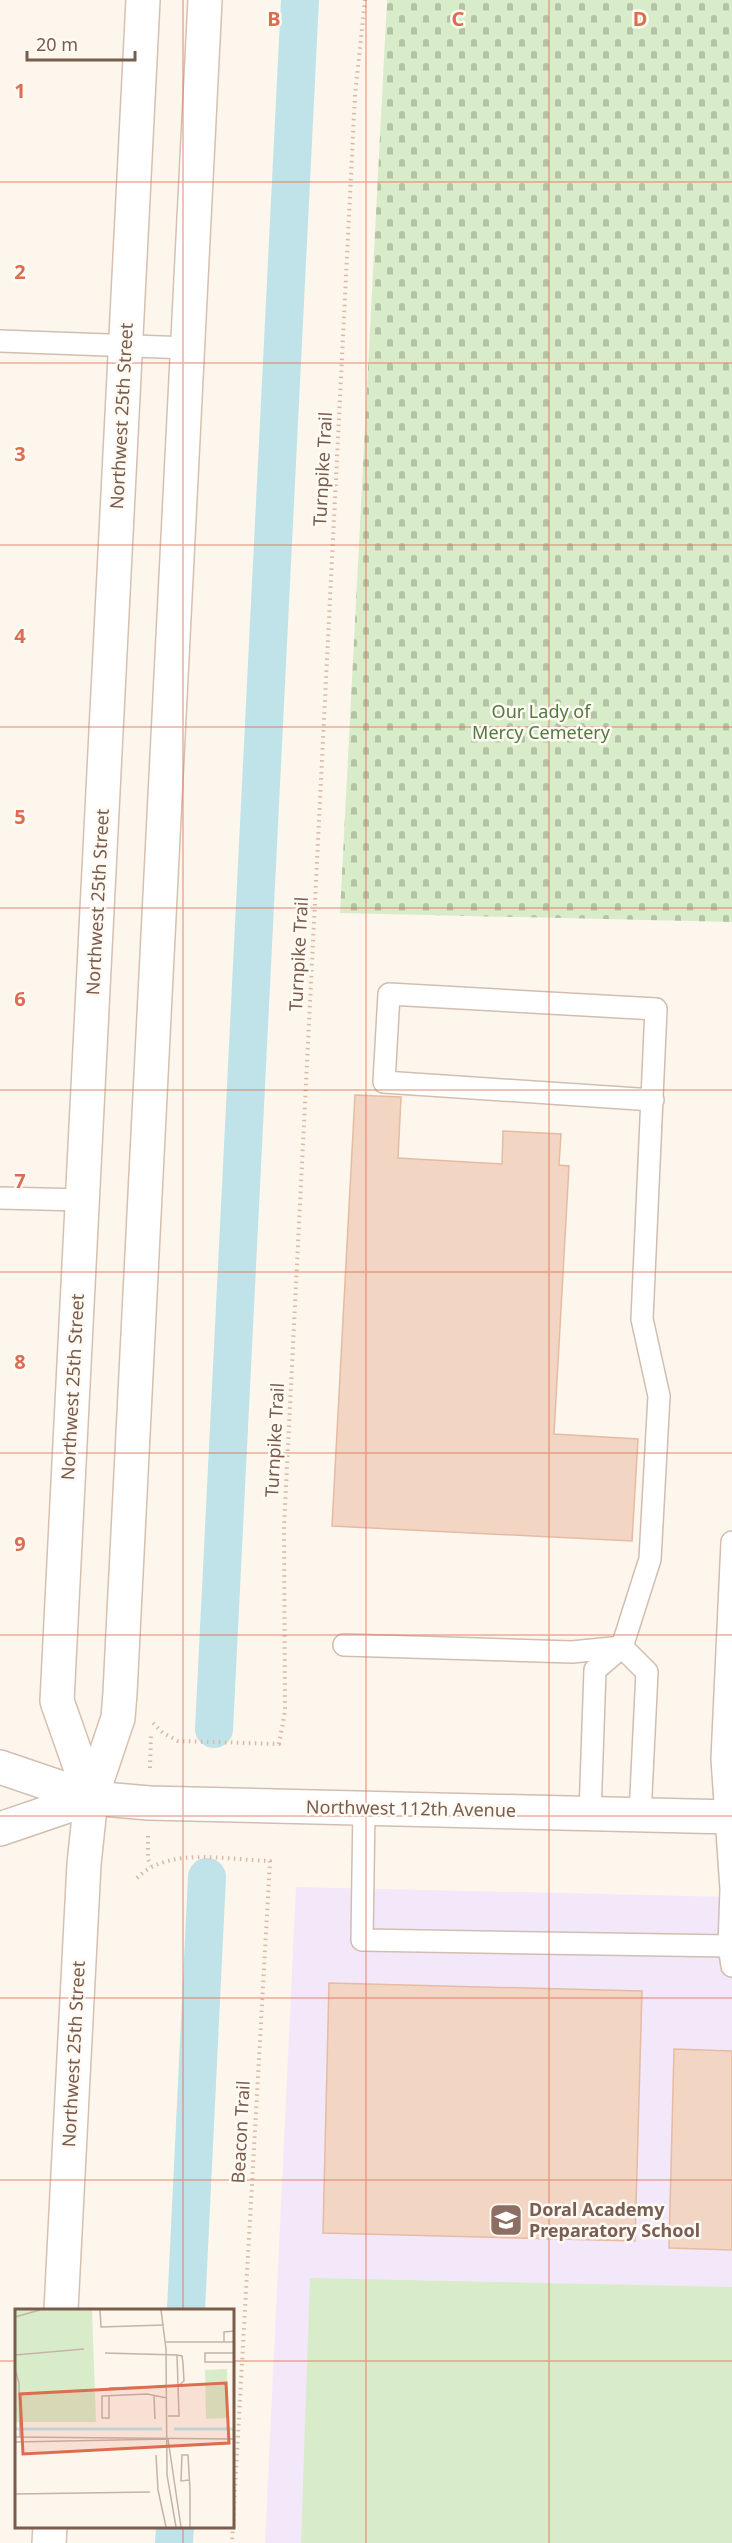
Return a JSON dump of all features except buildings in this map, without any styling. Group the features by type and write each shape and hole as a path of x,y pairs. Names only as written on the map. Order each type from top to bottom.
{"main road":[{"name":"Northwest 25th Street","path":"91,1798 57,1701 143,0"},
{"name":"Northwest 25th Street","path":"61,2309 83,1886 91,1798 118,1718 120,1693 205,0"},
{"name":"Northwest 112th Avenue","path":"0,1767 91,1798 149,1803 728,1817"},
{"name":"Northwest 112th Avenue","path":"0,1829 91,1798"},
{"path":"49,2543 50,2528"}],"lane":[{"path":"0,341 188,348"},
{"path":"590,1814 596,1670 622,1647 650,1559 659,1396 642,1318 653,1100 656,1009 389,994 384,1082 653,1100"},
{"path":"0,1198 83,1200"},
{"path":"364,1808 362,1940 731,1952 728,1817 722,1759 732,1542"},
{"path":"344,1645 572,1652 622,1647"},
{"path":"622,1647 647,1672 640,1815"}],"path":[{"name":"Turnpike Trail","path":"146,1715 163,1733 178,1741 279,1744 285,1711 286,1492 355,95 365,0"},
{"name":"Beacon Trail","path":"137,1878 151,1866 181,1858 270,1862 234,2507"},
{"path":"148,1859 151,1866"},
{"name":"Beacon Trail","path":"232,2543 233,2528"}],"shaded area":[{"name":"Doral Academy Preparatory School","path":"296,1887 732,1897 732,2543 265,2543"}],"green space":[{"name":"Our Lady of Mercy Cemetery","path":"387,0 732,0 732,922 340,913"},
{"path":"310,2278 732,2287 732,2543 301,2543"}],"waterway":[{"path":"214,1729 300,0"},
{"path":"186,2309 207,1877"},
{"path":"174,2543 175,2528"}],"place":[{"name":"Doral Academy Preparatory School","path":"506,2220"}]}
